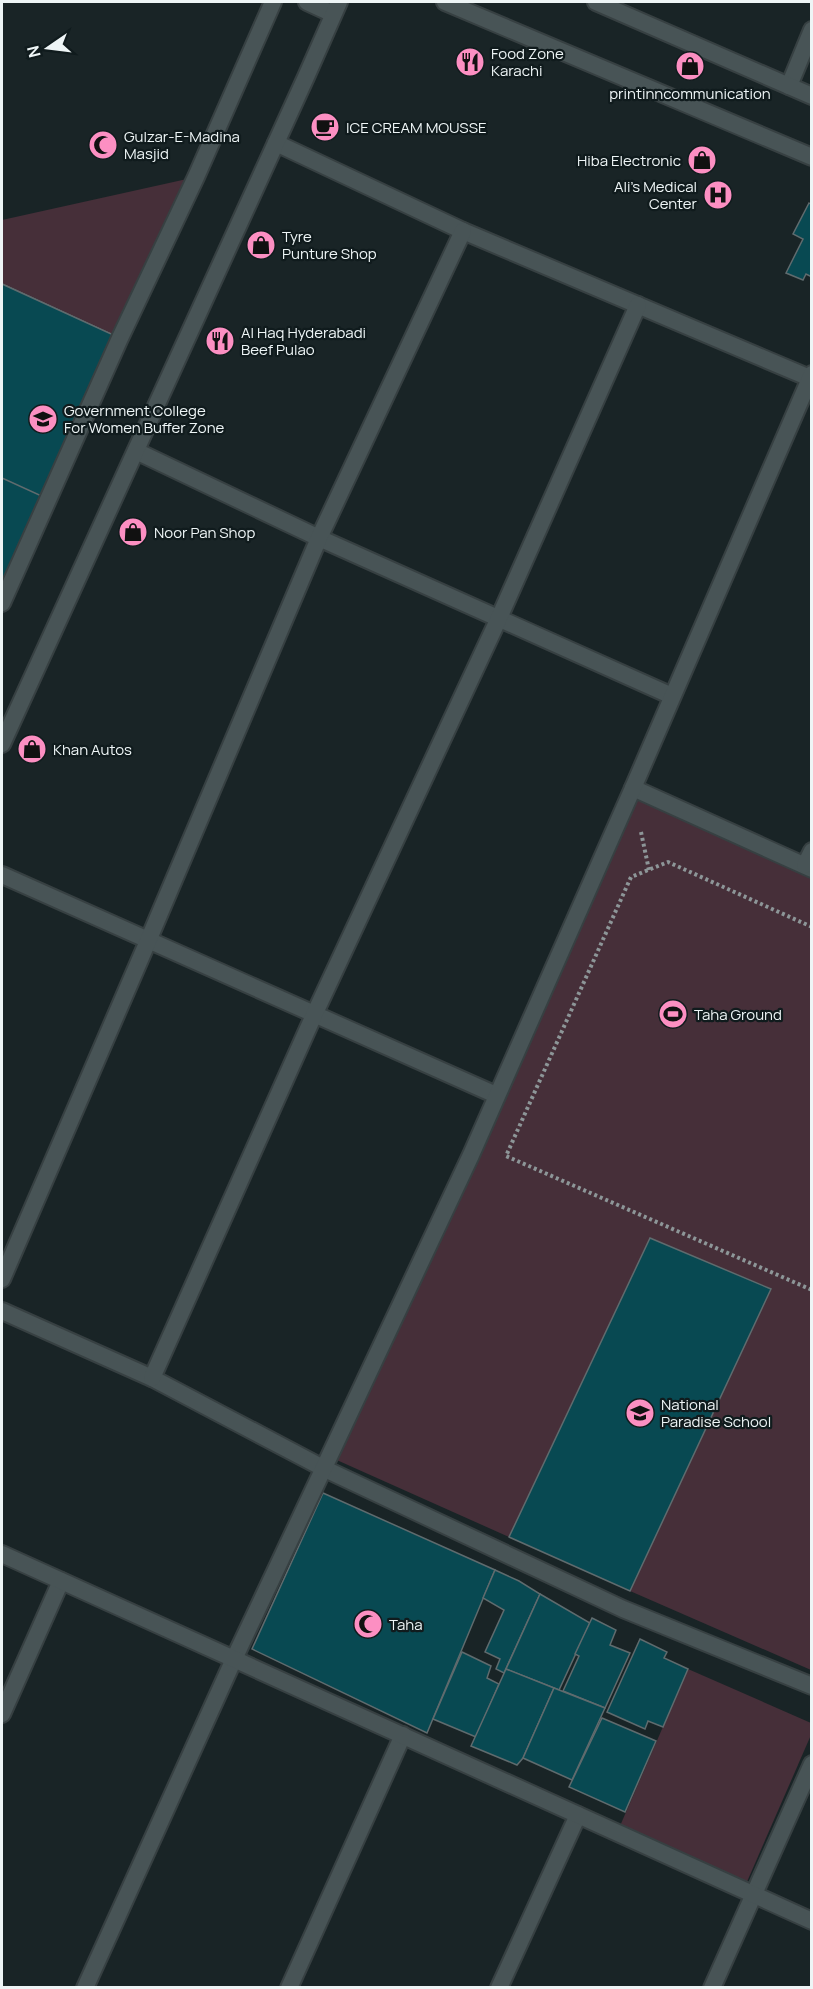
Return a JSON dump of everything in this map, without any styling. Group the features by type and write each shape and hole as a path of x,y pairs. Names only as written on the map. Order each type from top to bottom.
{"street":[{"path":"2,603 273,2"},
{"path":"2,744 336,8 307,2"},
{"path":"445,2 812,157"},
{"path":"596,2 812,96"},
{"path":"789,86 812,30"},
{"path":"85,1988 234,1659 466,1166 811,377 463,231 276,143"},
{"path":"2,1280 319,538 463,231"},
{"path":"152,1378 314,1015 499,618 638,305"},
{"path":"136,451 319,538 672,696"},
{"path":"633,788 809,862"},
{"path":"2,876 496,1095"},
{"path":"2,1311 152,1378 325,1468 623,1609 812,1686"},
{"path":"2,1554 812,1921"},
{"path":"2,1714 61,1581"},
{"path":"289,1988 403,1735"},
{"path":"712,1988 812,1764"},
{"path":"500,1988 578,1815"}],"path":[{"path":"812,927 668,862 631,877 506,1156 812,1290"}],"shaded area":[{"path":"196,177 120,338 2,284 2,220"},
{"path":"633,788 811,869 811,1670 630,1591 770,1288 650,1239 509,1537 330,1457"},
{"path":"688,1669 811,1723 811,1735 746,1884 620,1826"}],"building":[{"path":"809,203 812,205 812,277 806,274 803,280 786,273 803,239 793,234"},
{"name":"Government College For Women Buffer Zone","path":"2,284 120,338 2,603"},
{"name":"Government College For Women Buffer Zone","path":"2,284 120,338 48,499 2,478"},
{"name":"National Paradise School","path":"650,1238 771,1289 630,1591 509,1537"},
{"name":"Taha","path":"323,1493 495,1570 427,1733 252,1649"},
{"path":"495,1570 540,1594 504,1673 496,1669 500,1659 485,1652 504,1610 483,1598"},
{"path":"540,1594 590,1623 559,1690 506,1669"},
{"path":"592,1618 616,1630 610,1645 630,1653 605,1708 563,1691 579,1656 575,1654"},
{"path":"640,1639 667,1652 664,1658 688,1669 663,1727 648,1721 645,1729 607,1712"},
{"path":"462,1652 491,1666 487,1678 499,1684 476,1737 433,1719"},
{"path":"506,1669 554,1688 523,1758 517,1765 471,1746"},
{"path":"554,1688 605,1708 572,1780 523,1758"},
{"path":"602,1718 656,1741 625,1812 569,1787"}],"place":[{"name":"Food Zone Karachi","path":"470,62"},
{"name":"printinncommunication","path":"690,66"},
{"name":"ICE CREAM MOUSSE","path":"325,127"},
{"name":"Gulzar-E-Madina Masjid","path":"103,145"},
{"name":"Hiba Electronic","path":"702,160"},
{"name":"Ali's Medical Center","path":"718,195"},
{"name":"Tyre Punture Shop","path":"261,245"},
{"name":"Al Haq Hyderabadi Beef Pulao","path":"220,341"},
{"name":"Government College For Women Buffer Zone","path":"43,419"},
{"name":"Noor Pan Shop","path":"133,532"},
{"name":"Khan Autos","path":"32,749"},
{"name":"Taha Ground","path":"673,1014"},
{"name":"National Paradise School","path":"640,1413"},
{"name":"Taha","path":"368,1624"}]}
